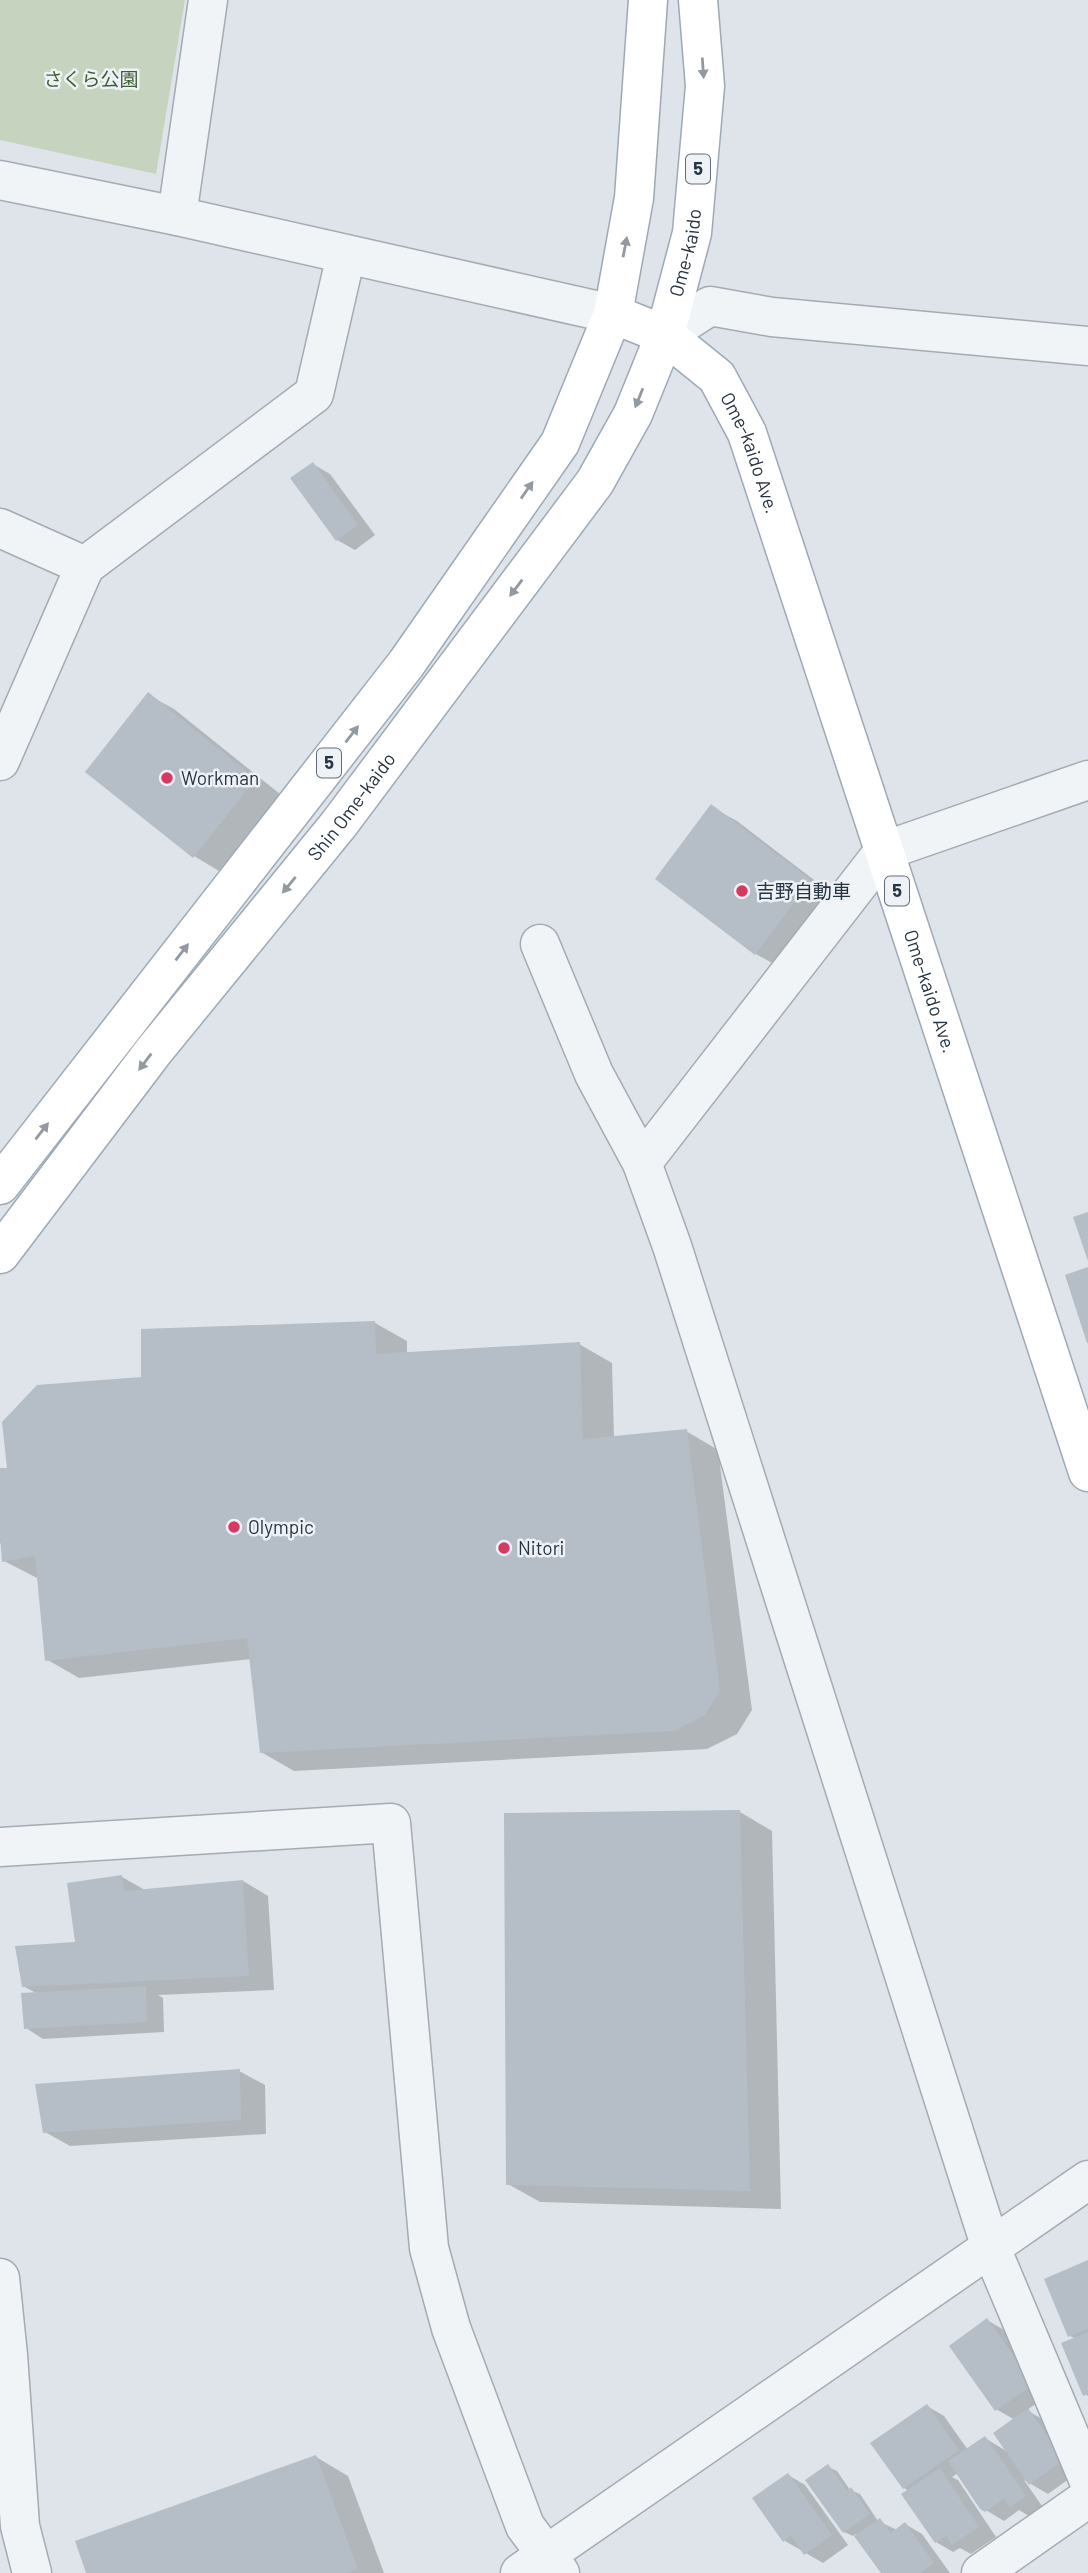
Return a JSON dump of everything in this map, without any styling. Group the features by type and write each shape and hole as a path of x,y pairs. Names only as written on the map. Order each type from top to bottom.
{"main road":[{"name":"5","path":"0,1185 407,664 560,443 613,314 634,198 648,0"},
{"name":"Ome-kaido","path":"666,335 692,233 705,86 698,0"},
{"name":"5","path":"613,314 666,335"},
{"name":"Ome-kaido Ave.","path":"666,335 717,377 747,433 1088,1472"},
{"name":"Shin Ome-kaido","path":"0,1254 153,1052 339,824 595,482 633,414 666,335"}],"street":[{"path":"177,216 208,0"},
{"path":"0,180 177,216 613,314"},
{"path":"0,761 85,566 314,394 346,255"},
{"path":"666,335 710,306 772,317 1088,346"},
{"path":"0,528 85,566"},
{"path":"642,1163 884,851 1088,780"},
{"path":"540,944 594,1074 642,1163 672,1247 991,2248 1088,2479"},
{"path":"0,1847 391,1823 429,2248 451,2328 524,2526 542,2567 1088,2180"},
{"path":"0,2278 4,2358 20,2526 32,2573"},
{"path":"981,2573 1088,2498"}],"green space":[{"name":"さくら公園","path":"0,0 185,0 156,174 0,140"}],"building":[{"path":"313,462 358,525 336,541 290,478"},
{"path":"148,692 256,779 193,858 85,772"},
{"path":"711,804 811,880 755,955 655,879"},
{"path":"1088,1212 1088,1261 1073,1217"},
{"path":"1088,1267 1088,1343 1087,1343 1065,1275"},
{"path":"375,1321 376,1354 580,1342 583,1439 687,1429 720,1691 704,1716 674,1731 260,1753 247,1638 45,1661 35,1556 2,1562 0,1535 0,1468 7,1468 2,1422 37,1385 141,1377 141,1329"},
{"path":"740,1810 750,2191 506,2185 504,1813"},
{"path":"122,1875 124,1891 243,1880 249,1976 22,1987 15,1946 75,1942 67,1883"},
{"path":"146,1986 147,2022 24,2029 21,1993"},
{"path":"240,2069 241,2120 43,2133 35,2084"},
{"path":"1088,2260 1088,2329 1068,2337 1044,2279"},
{"path":"987,2318 1034,2384 995,2411 949,2346"},
{"path":"1088,2332 1088,2394 1083,2396 1061,2343"},
{"path":"927,2404 959,2450 903,2489 870,2443"},
{"path":"1028,2408 1064,2460 1029,2485 993,2433"},
{"path":"985,2436 1026,2496 1010,2507 1004,2499 985,2512 980,2509 948,2461"},
{"path":"316,2455 358,2569 347,2573 86,2573 75,2541"},
{"path":"828,2464 847,2491 851,2487 870,2514 843,2533 805,2480"},
{"path":"940,2468 979,2527 952,2545 946,2536 935,2543 901,2494"},
{"path":"788,2473 832,2535 804,2555 791,2536 783,2542 752,2498"},
{"path":"880,2518 891,2533 905,2522 934,2563 920,2573 881,2573 854,2536"}],"place":[{"name":"Workman","path":"167,778"},
{"name":"吉野自動車","path":"742,891"},
{"name":"Olympic","path":"234,1527"},
{"name":"Nitori","path":"504,1548"}]}
